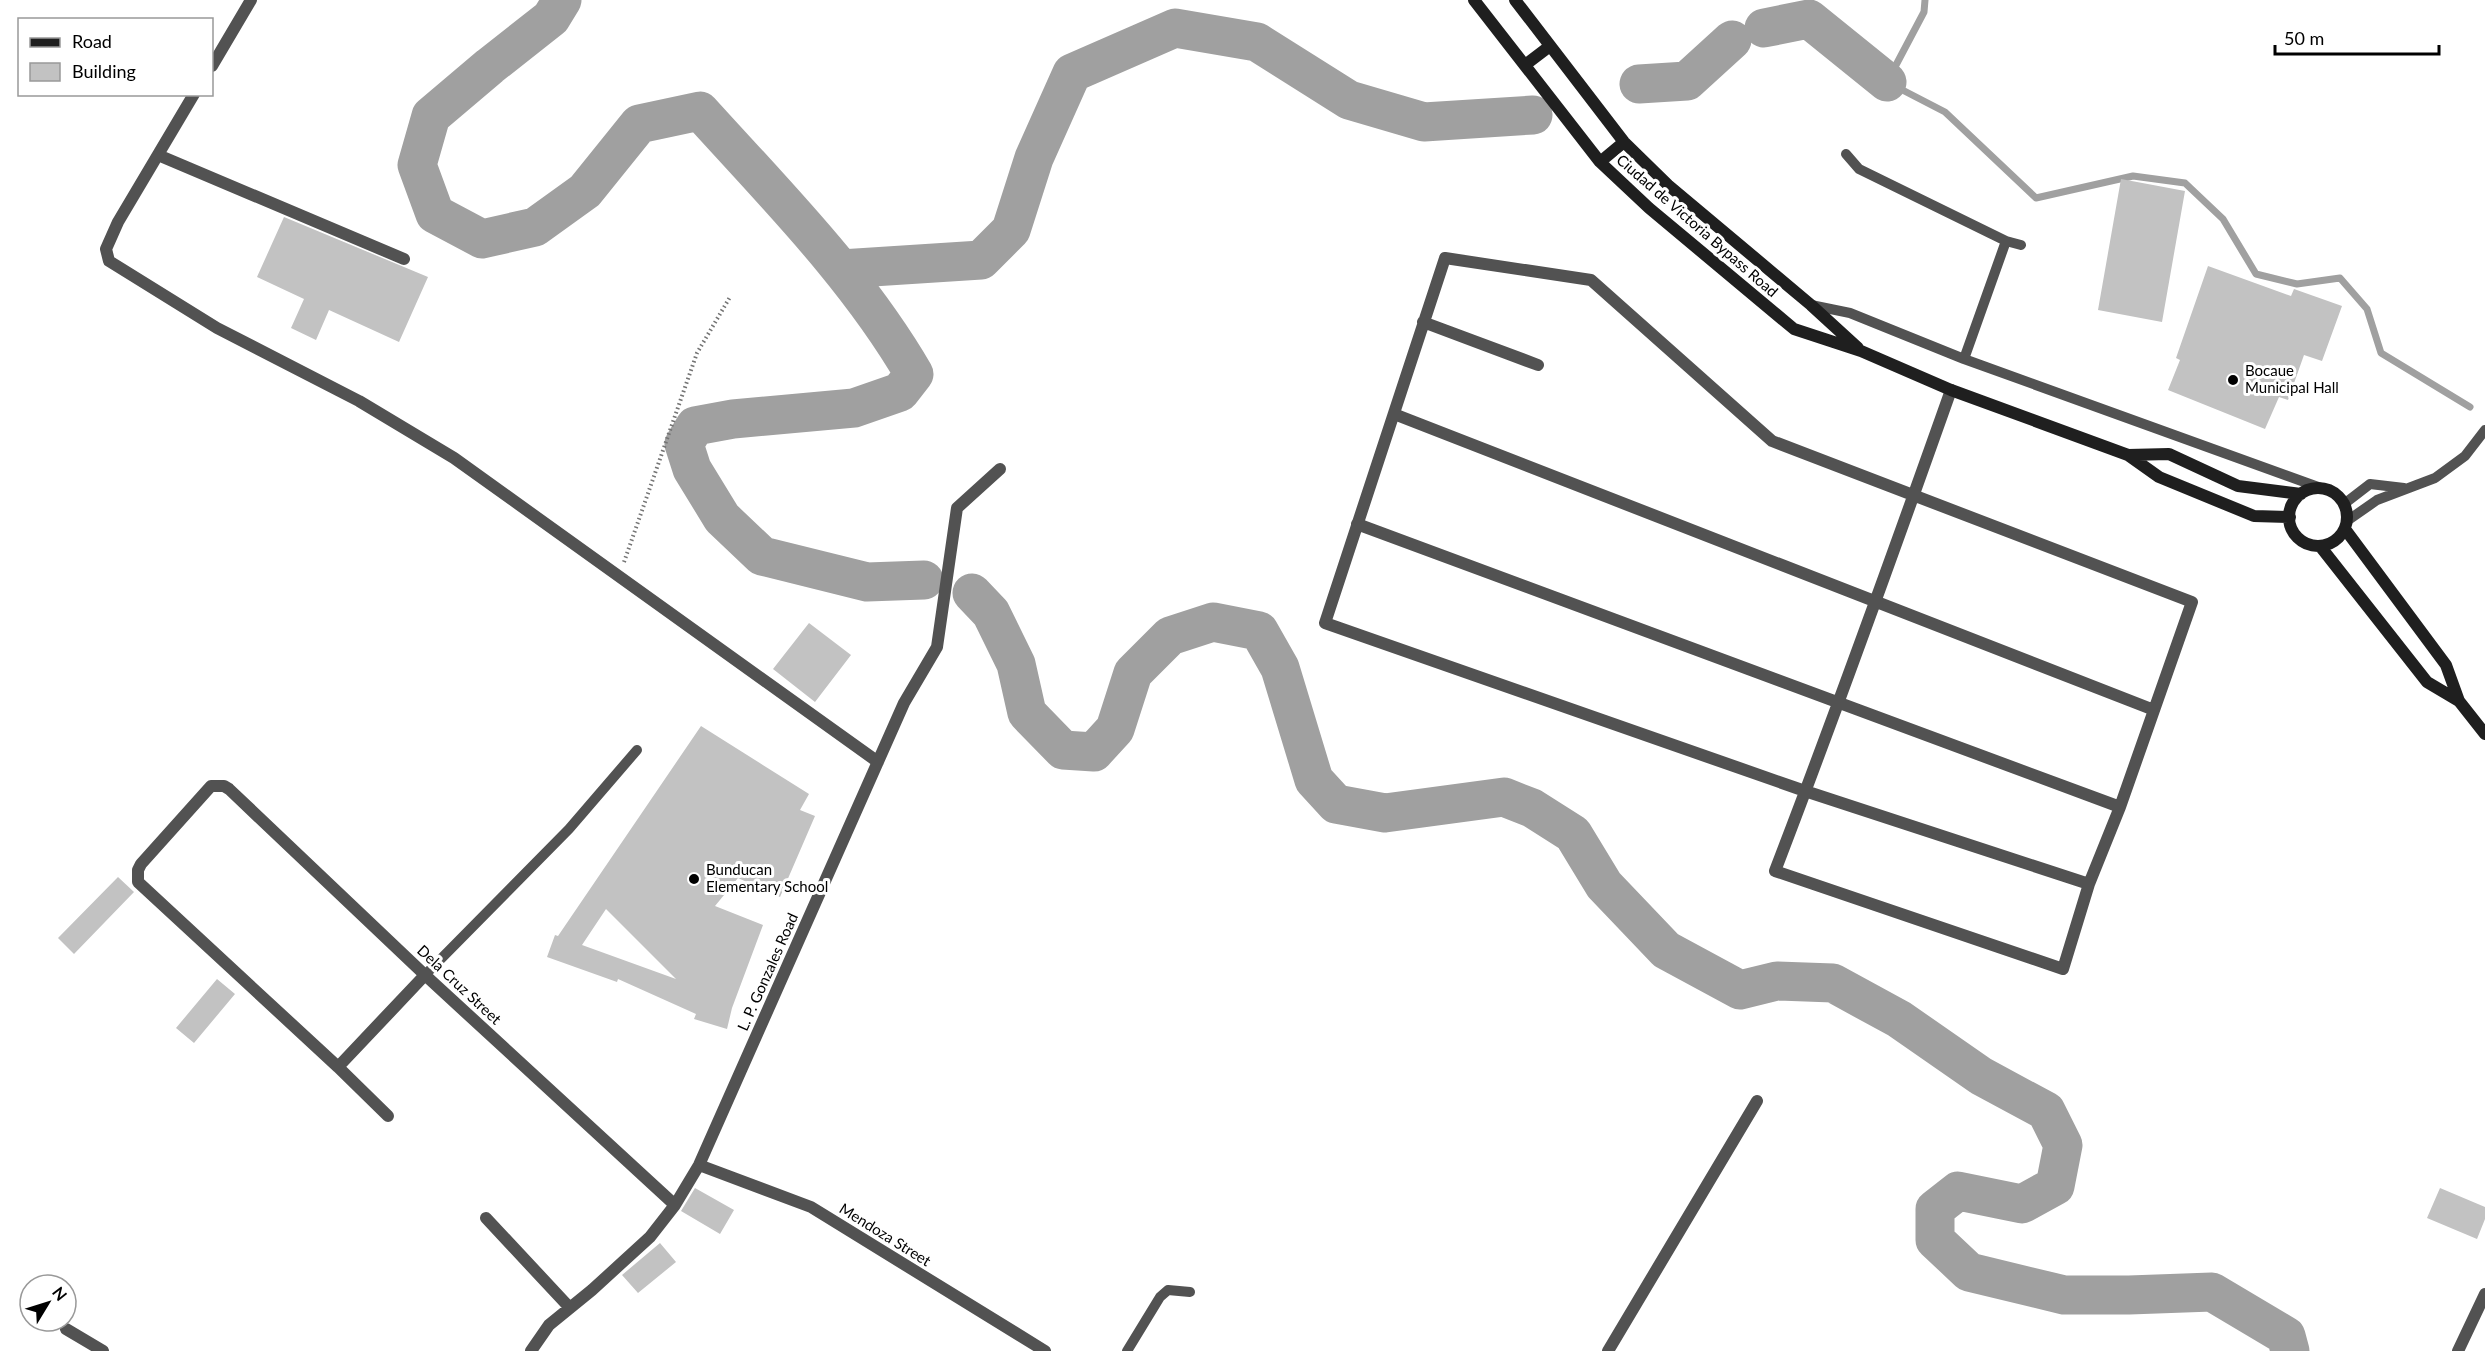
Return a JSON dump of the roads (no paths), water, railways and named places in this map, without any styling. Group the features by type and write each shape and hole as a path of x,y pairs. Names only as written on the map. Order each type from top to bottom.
{"main road":[{"name":"Ciudad de Victoria Bypass Road","path":"1474,0 1600,162 1649,208 1794,329 1861,351 1951,390 2128,454 2159,477 2254,516 2290,518"},
{"name":"Ciudad de Victoria Bypass Road","path":"1515,0 1624,142 1668,185 1811,305 1861,351"},
{"path":"1525,65 1550,46"},
{"path":"1600,162 1624,142"},
{"name":"Ciudad de Victoria Bypass Road","path":"2128,454 2169,454 2238,486 2301,494"},
{"path":"2346,525 2335,541 2320,546 2302,541 2291,526 2291,509 2301,494 2314,488 2321,488 2338,496 2344,504 2346,525 2446,665 2459,701 2485,734"},
{"path":"2320,546 2427,682 2459,701"}],"street":[{"path":"213,64 251,0"},
{"path":"194,96 118,222 106,249 109,261 217,328 359,401 454,458 878,762"},
{"path":"158,155 404,259"},
{"path":"1951,390 1913,495 1837,702 1805,791 1775,871 2064,969 2089,884 2120,807 2192,602 1913,495 1772,441 1591,280 1445,258 1325,622 1805,791 2089,884"},
{"path":"1423,322 1538,365"},
{"path":"1394,414 2154,710"},
{"name":"L. P. Gonzales Road","path":"531,1351 549,1325 650,1237 675,1205 699,1165 904,703 937,647 957,508 1000,469"},
{"path":"1357,524 2120,807"},
{"name":"Dela Cruz Street","path":"338,1067 138,882 138,870 141,864 212,786 224,786 675,1205"},
{"path":"388,1116 338,1067 425,975"},
{"path":"1608,1351 1756,1101"},
{"name":"Mendoza Street","path":"699,1165 811,1208 1045,1351"},
{"path":"486,1218 570,1308"},
{"path":"2458,1351 2485,1294"},
{"path":"73,1333 103,1351"}],"lane":[{"path":"1846,154 1858,169 2006,241 2021,245"},
{"path":"1964,359 2006,241"},
{"path":"1811,305 1850,314 1964,359 2321,488"},
{"path":"2346,525 2377,500 2404,488 2436,478 2465,456 2485,430"},
{"path":"2344,504 2370,484 2404,488"},
{"path":"425,975 569,829 637,750"},
{"path":"1127,1351 1160,1297 1168,1290 1190,1292"}],"waterway":[{"path":"562,0 551,18 431,116 417,165 435,214 482,239 535,227 585,191 639,124 700,111 786,205 841,270 892,338 914,374 900,392 854,408 733,419 695,426 684,444 692,469 722,518 762,556 867,582 924,580"},
{"path":"1925,0 1924,12 1887,82 1945,112 2036,198 2133,176 2185,183 2223,219 2256,274 2297,284 2340,278 2367,309 2381,353 2470,407"},
{"path":"1764,28 1809,19 1887,82"},
{"path":"841,269 981,260 1011,230 1034,158 1072,73 1175,28 1257,42 1349,100 1424,122 1533,115"},
{"path":"1639,84 1687,81 1732,40"},
{"path":"972,593 991,613 1016,664 1027,713 1063,750 1094,752 1115,729 1133,673 1170,636 1213,622 1259,631 1280,668 1314,780 1336,804 1385,813 1504,797 1532,808 1573,834 1604,885 1666,950 1740,990 1777,981 1833,983 1899,1019 1981,1076 2046,1111 2063,1145 2055,1186 2022,1204 1958,1191 1935,1209 1935,1240 1969,1272 2064,1295 2212,1292 2286,1336 2290,1351"}],"place":[{"name":"Bocaue Municipal Hall","path":"2233,380"},
{"name":"Bunducan Elementary School","path":"694,879"}]}
